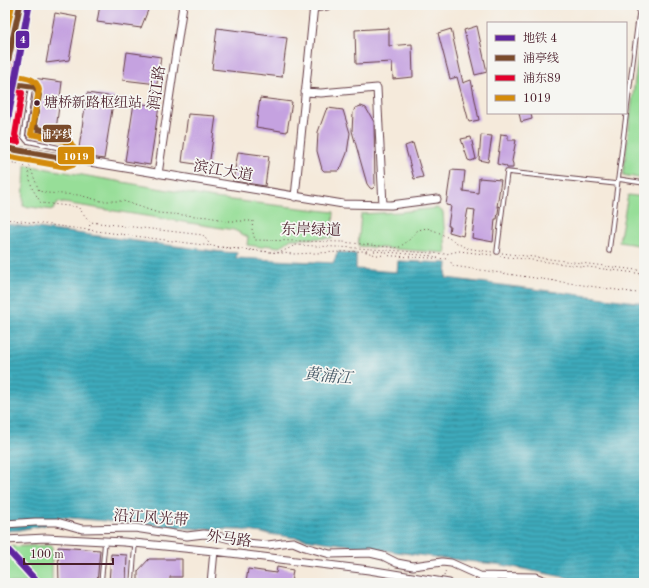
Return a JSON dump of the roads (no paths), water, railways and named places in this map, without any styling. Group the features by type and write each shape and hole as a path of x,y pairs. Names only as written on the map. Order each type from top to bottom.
{"street":[{"path":"5,75 20,5"},
{"name":"润江路","path":"158,174 183,5"},
{"path":"295,197 306,92 311,6 327,5"},
{"path":"306,92 321,93 377,88 383,205"},
{"name":"滨江大道","path":"5,148 68,156 158,174 343,204 391,205 437,199"},
{"name":"沿江风光带","path":"5,524 57,522 82,529 135,528 187,536 204,534 214,535 246,543 268,545 282,542 293,542 330,554 370,553 383,556 397,563 413,566 442,562 451,563 480,576 535,577 550,583"},
{"name":"外马路","path":"5,540 46,538 105,541 214,550 370,570 445,583"},
{"path":"211,583 214,550"}],"lane":[{"path":"627,110 640,5"},
{"path":"5,82 35,87 39,95 34,124 38,129 62,135 66,141 68,156"},
{"path":"28,86 30,92 23,136 27,141 65,149 68,156"},
{"path":"609,252 626,114"},
{"path":"497,252 507,172 644,183"},
{"path":"102,583 105,541"},
{"path":"132,583 135,544"}],"water":[{"name":"黄浦江","path":"5,224 237,253 236,258 333,263 338,252 356,254 356,269 397,272 398,261 447,263 446,278 644,303 644,583 594,583 503,565 432,557 241,530 199,529 59,517 45,525 5,531"}],"metro line":[{"name":"4","path":"5,133 29,5"},
{"name":"4","path":"5,547 38,583"}],"place":[{"name":"塘桥新路枢纽站","path":"37,103"}]}
